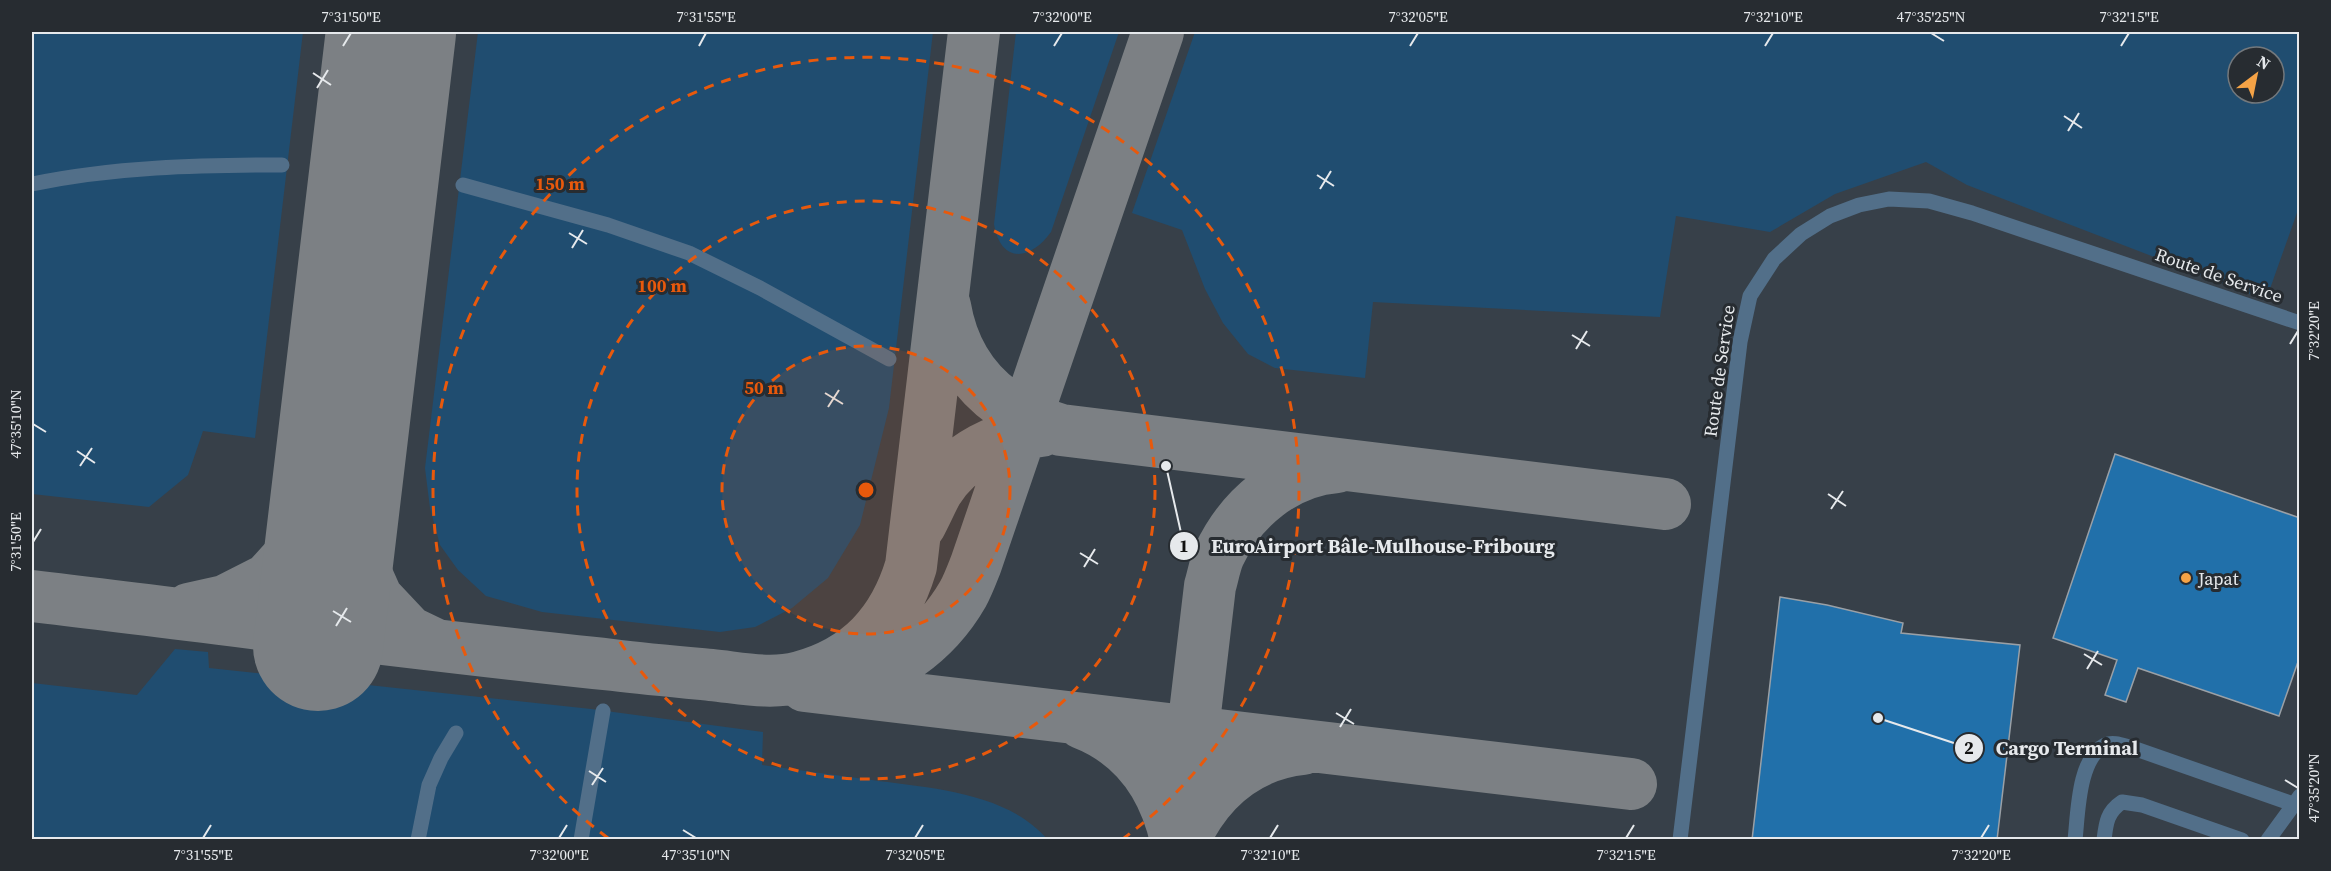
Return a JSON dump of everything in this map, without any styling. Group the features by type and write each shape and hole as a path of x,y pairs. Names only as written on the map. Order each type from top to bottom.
{"lane":[{"path":"32,184 104,171 161,167 282,165"},
{"path":"463,185 608,225 689,253 760,288 889,360"},
{"name":"Route de Service","path":"1680,840 1740,342 1750,296 1774,258 1801,234 1830,216 1859,205 1889,199 1929,201 1983,216 2300,323"},
{"path":"581,840 603,711"},
{"path":"418,840 429,785 441,758 456,734"},
{"path":"2075,840 2082,779 2090,760 2105,745 2117,743 2296,800 2268,840"},
{"path":"2104,840 2107,818 2113,808 2122,802 2142,805 2242,840"}],"shaded area":[{"path":"32,32 2299,32 2299,839 32,839"},
{"path":"32,32 303,32 255,438 203,431 188,475 149,507 32,494"},
{"path":"478,32 933,32 889,408 860,525 828,578 792,608 755,627 720,632 542,612 486,596 458,570 440,545 430,508 425,468"},
{"path":"1016,32 1119,32 1051,232 1035,248 1018,254 1010,252 1003,246 994,224"},
{"path":"1195,32 2299,32 2299,207 2266,300 1967,185 1926,162 1835,194 1770,232 1676,216 1660,317 1373,302 1365,378 1275,368 1248,354 1223,323 1205,289 1182,230 1132,213"},
{"path":"175,649 208,652 209,668 591,709 763,732 762,765 918,786 966,795 1011,811 1030,823 1047,839 32,840 32,683 137,695"}],"building":[{"name":"Japat","path":"2115,454 2300,518 2300,656 2279,716 2138,668 2126,702 2105,695 2117,660 2053,638"},
{"path":"1780,597 1827,605 1903,623 1901,633 2020,645 1997,840 1752,840"}],"taxiway":[{"path":"32,596 468,649 756,680 800,677 840,661 857,650 884,622 895,605 911,566 974,32"},
{"path":"833,683 873,673 909,654 939,627 965,591 1158,32"},
{"path":"945,306 959,351 984,386 1018,412 1061,430 1665,504"},
{"path":"920,525 937,491 957,467 982,449 1011,437 1041,431"},
{"path":"189,609 225,601 268,579 306,537 334,474 343,433"},
{"path":"341,457 340,475 356,551 377,598 409,632 434,644"},
{"path":"1180,840 1210,586 1219,555 1239,522 1267,495 1300,476 1337,467"},
{"path":"805,686 1631,784"},
{"path":"1082,723 1117,742 1144,769 1164,802 1176,840"},
{"path":"1184,840 1205,805 1231,778 1264,759 1303,749"}],"runway":[{"path":"318,646 391,32"}],"place":[{"name":"EuroAirport Bâle-Mulhouse-Fribourg","path":"1166,466"},
{"name":"Japat","path":"2186,578"},
{"name":"Cargo Terminal","path":"1878,718"}]}
